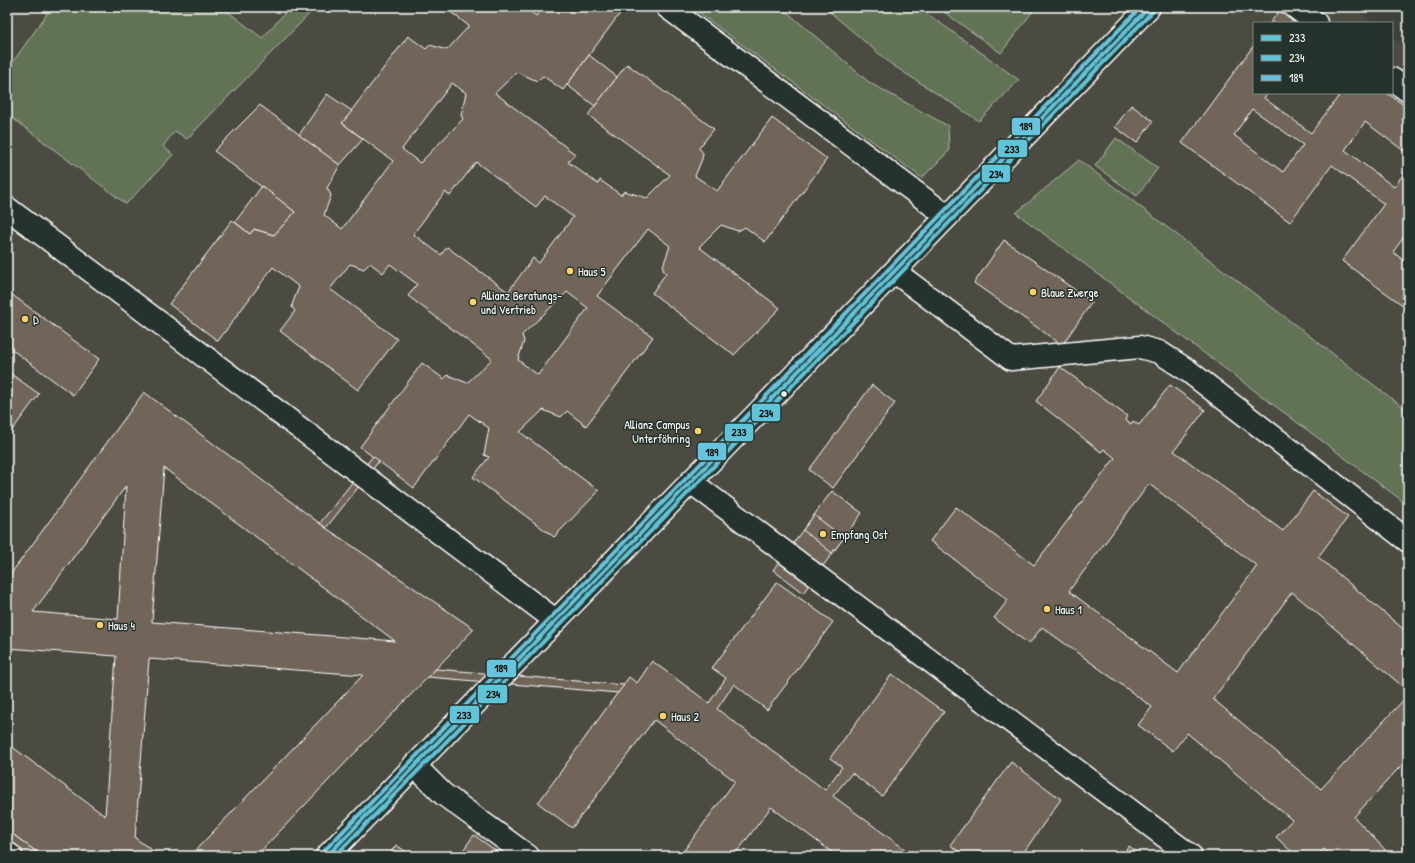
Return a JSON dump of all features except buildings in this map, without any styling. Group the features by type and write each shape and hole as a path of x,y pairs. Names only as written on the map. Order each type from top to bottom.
{"street":[{"path":"667,7 947,216"},
{"path":"326,856 691,482 1149,7"},
{"path":"1295,7 1315,22"},
{"path":"1393,80 1408,91"},
{"path":"7,208 555,620"},
{"path":"894,272 1011,359 1140,347 1159,352 1187,370 1408,541"},
{"path":"691,482 1191,856"},
{"path":"414,765 443,794 528,856"},
{"path":"7,853 11,856"}],"shaded area":[{"name":"Allianz Campus Unterföhring","path":"7,7 1351,7 1372,22 1253,22 1253,94 1393,94 1393,38 1408,49 1408,411 1079,160 1017,213 1408,505 1408,856 7,856"}],"green space":[{"path":"38,7 222,7 262,38 285,13 277,7 316,7 187,139 175,131 163,146 173,155 126,204 7,114 7,98 12,91 7,87 7,70 47,14"},
{"path":"691,7 781,7 870,83 948,126 949,151 922,178"},
{"path":"824,7 918,7 1019,80 979,121 891,64"},
{"path":"937,7 1036,7 1001,53"},
{"path":"1116,138 1158,168 1137,196 1095,166"},
{"path":"1079,160 1408,411 1408,505 1016,213"}],"transit line":[{"name":"189","path":"323,852 778,384 1141,7"},
{"name":"233","path":"327,856 782,388 1149,7"},
{"name":"234","path":"335,856 786,392 1153,11"}],"place":[{"name":"Haus 5","path":"570,271"},
{"name":"Blaue Zwerge","path":"1033,292"},
{"name":"Allianz Beratungs- und Vertrieb","path":"473,302"},
{"name":"D","path":"25,319"},
{"name":"Allianz Campus Unterföhring","path":"698,431"},
{"name":"Empfang Ost","path":"823,534"},
{"name":"Haus 1","path":"1047,609"},
{"name":"Haus 4","path":"100,625"},
{"name":"Haus 2","path":"663,716"}]}
